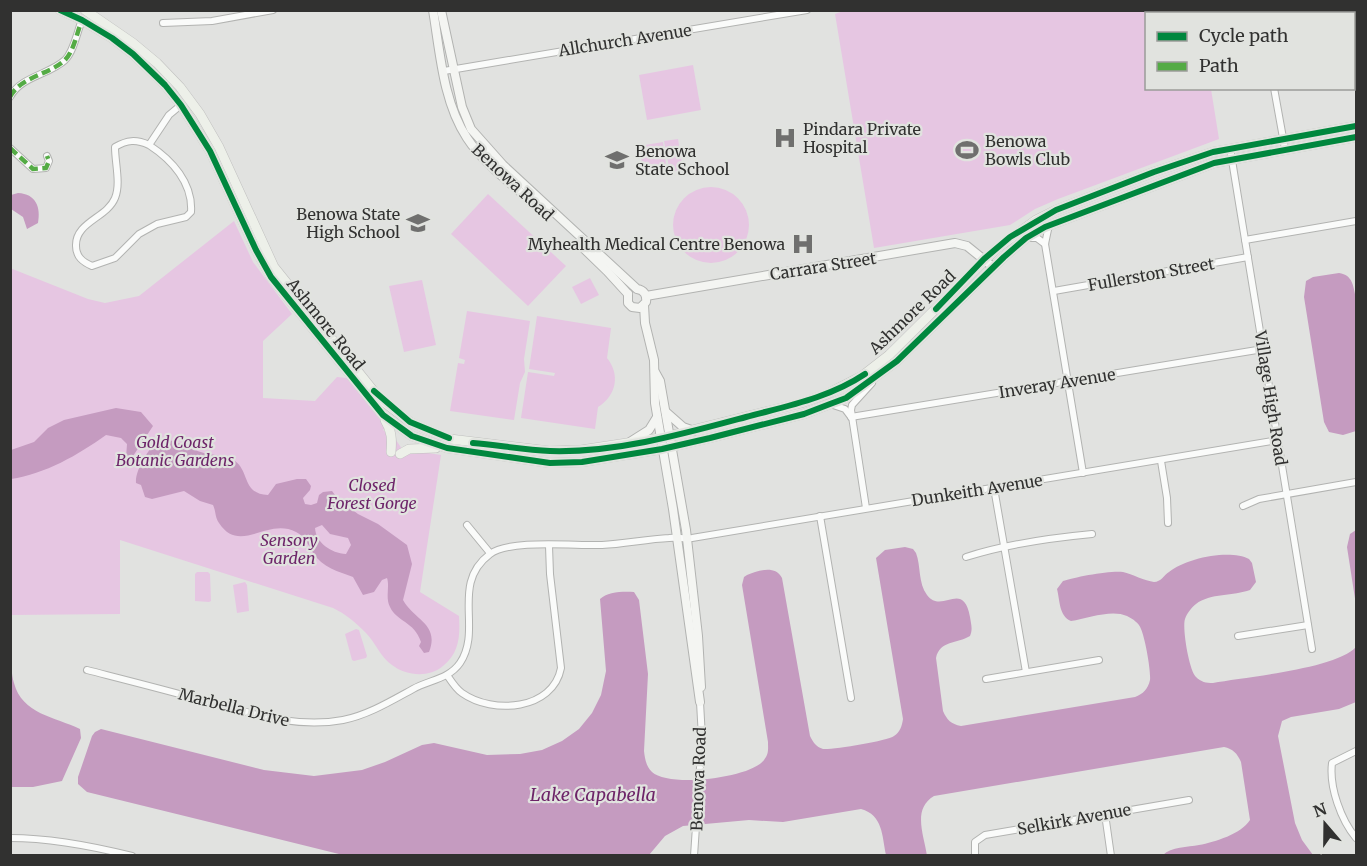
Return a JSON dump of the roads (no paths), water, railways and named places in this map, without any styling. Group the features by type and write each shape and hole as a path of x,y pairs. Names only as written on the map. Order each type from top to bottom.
{"main road":[{"name":"Ashmore Road","path":"60,10 83,15 133,42 180,87 200,114 219,147 274,267 372,389 400,415 450,439 549,451 624,445 665,437 801,403 828,394 862,376 890,355 984,260 1010,237 1036,220 1056,210 1184,161 1230,148 1356,126"},
{"name":"Benowa Road","path":"433,10 453,109 466,137 586,250 628,294"},
{"name":"Benowa Road","path":"441,10 467,121 483,144 554,214 637,289"},
{"name":"Ashmore Road","path":"83,15 154,73 181,105 210,151 271,278 383,416 412,436 447,448 550,463 592,460 667,448 804,414 846,398 897,362 993,267 1026,238 1049,224 1194,169 1285,148 1356,137"},
{"name":"Carrara Street","path":"642,303 955,243 967,246 993,267"},
{"path":"631,290 643,291 642,303 632,307 628,303 628,294 631,290"},
{"name":"Benowa Road","path":"642,303 655,372 660,381 665,412 665,437 687,538 702,680 700,702"},
{"name":"Benowa Road","path":"655,372 653,382 657,417 665,437"},
{"path":"665,412 683,427 694,431"},
{"path":"383,416 390,428 396,453 409,449 447,448"},
{"path":"624,445 649,430 657,417"},
{"name":"Benowa Road","path":"667,448 676,538 700,702"}],"street":[{"path":"163,23 212,21 273,10"},
{"name":"Allchurch Avenue","path":"444,71 807,10"},
{"path":"10,97 21,84 52,70 66,59 83,15"},
{"path":"1274,90 1285,148"},
{"path":"149,145 169,115 181,105"},
{"path":"138,140 149,145 164,154 175,165 192,199 191,212 186,217 157,224 139,234 115,258 92,266 84,262 76,253 75,240 88,223 111,206 117,195 115,147 124,142 138,140"},
{"path":"10,148 33,169 46,168 49,161 47,156"},
{"name":"Village High Road","path":"1230,148 1312,649"},
{"path":"1245,240 1356,221"},
{"path":"1049,224 1046,244 1083,473"},
{"path":"1026,238 1036,238 1046,244"},
{"name":"Fullerston Street","path":"1054,291 1248,257"},
{"name":"Inveray Avenue","path":"851,417 1263,349"},
{"path":"866,508 851,417 852,405 881,374"},
{"path":"830,404 845,409 851,417"},
{"name":"Dunkeith Avenue","path":"676,538 1278,441"},
{"path":"1161,461 1167,498 1168,523"},
{"path":"1243,506 1259,499 1356,482"},
{"path":"994,488 1026,672"},
{"path":"820,516 852,698"},
{"path":"467,525 490,554"},
{"path":"966,557 1004,548 1092,534"},
{"path":"549,546 561,668 559,679 548,693 533,702 484,704 460,693 447,675 460,663 467,646 467,596 471,576 490,554 503,547 521,545 603,545 676,538"},
{"path":"1238,636 1308,625"},
{"path":"986,679 1099,660"},
{"name":"Marbella Drive","path":"87,670 276,719 317,723 345,719 382,706 416,687 447,675"},
{"name":"Benowa Road","path":"694,855 702,738 700,702"},
{"path":"1356,751 1332,763 1331,772 1341,815 1356,838"},
{"name":"Selkirk Avenue","path":"975,855 975,842 985,835 1189,800"},
{"path":"1105,814 1111,855"},
{"path":"10,838 35,838 92,845 132,855"}],"water":[{"path":"18,193 29,196 38,207 38,223 27,229 23,217 11,209 11,195"},
{"path":"1339,273 1350,279 1356,298 1356,431 1343,435 1329,432 1324,422 1304,297 1306,281 1313,277"},
{"path":"116,408 141,412 153,426 131,459 126,458 127,444 121,438 106,435 61,463 36,473 11,479 11,450 34,442 48,428 64,420"},
{"path":"160,439 235,461 243,471 250,487 260,494 268,495 276,484 306,479 311,486 303,498 305,504 317,503 319,495 332,491 338,499 358,514 378,524 407,545 412,564 403,600 429,629 431,643 429,652 424,653 419,646 421,642 418,635 390,607 387,578 382,580 374,592 363,595 353,577 321,562 296,532 275,529 236,536 227,532 219,523 213,505 200,501 184,491 152,499 145,497 141,485 136,483 136,478 151,447","holes":["322,525 330,534 348,538 351,545 346,554 335,552 321,543 315,528"]},
{"path":"1356,530 1356,605 1347,547 1350,534"},
{"name":"Lake Capabella","path":"905,547 913,549 916,553 922,585 927,595 939,602 962,600 967,606 972,626 970,636 945,645 936,658 943,711 950,721 961,726 1135,697 1146,689 1150,680 1150,669 1139,625 1127,616 1114,613 1071,621 1067,619 1062,612 1057,589 1063,581 1093,574 1118,572 1156,582 1177,567 1208,556 1231,555 1249,559 1256,582 1250,590 1202,600 1188,612 1184,631 1193,673 1198,679 1213,683 1289,671 1330,661 1345,655 1356,647 1356,702 1339,709 1291,717 1282,721 1278,736 1295,823 1302,840 1313,855 1163,855 1175,849 1205,844 1227,837 1250,820 1241,762 1234,752 1224,747 934,796 927,801 921,815 927,856 886,855 878,821 861,809 783,822 749,820 683,826 665,836 649,855 343,855 87,792 78,784 78,777 92,736 101,729 264,770 314,776 362,770 422,745 434,743 487,755 520,754 542,750 562,741 579,729 592,713 601,695 606,671 600,599 611,593 625,592 634,592 639,600 648,674 644,751 648,767 661,777 691,780 710,779 743,772 764,760 768,742 742,585 747,575 766,570 776,571 782,578 810,736 814,742 823,749 828,749 889,738 899,731 903,719 876,558 885,550"},
{"path":"10,655 14,683 24,702 41,713 80,729 81,738 62,781 33,787 11,787"}],"place":[{"name":"Pindara Private Hospital","path":"785,138"},
{"name":"Benowa Bowls Club","path":"967,150"},
{"name":"Benowa State School","path":"617,160"},
{"name":"Benowa State High School","path":"418,223"},
{"name":"Myhealth Medical Centre Benowa","path":"803,244"}],"park label":[{"name":"Gold Coast Botanic Gardens","path":"175,451"},
{"name":"Closed Forest Gorge","path":"372,494"},
{"name":"Sensory Garden","path":"289,549"}]}
